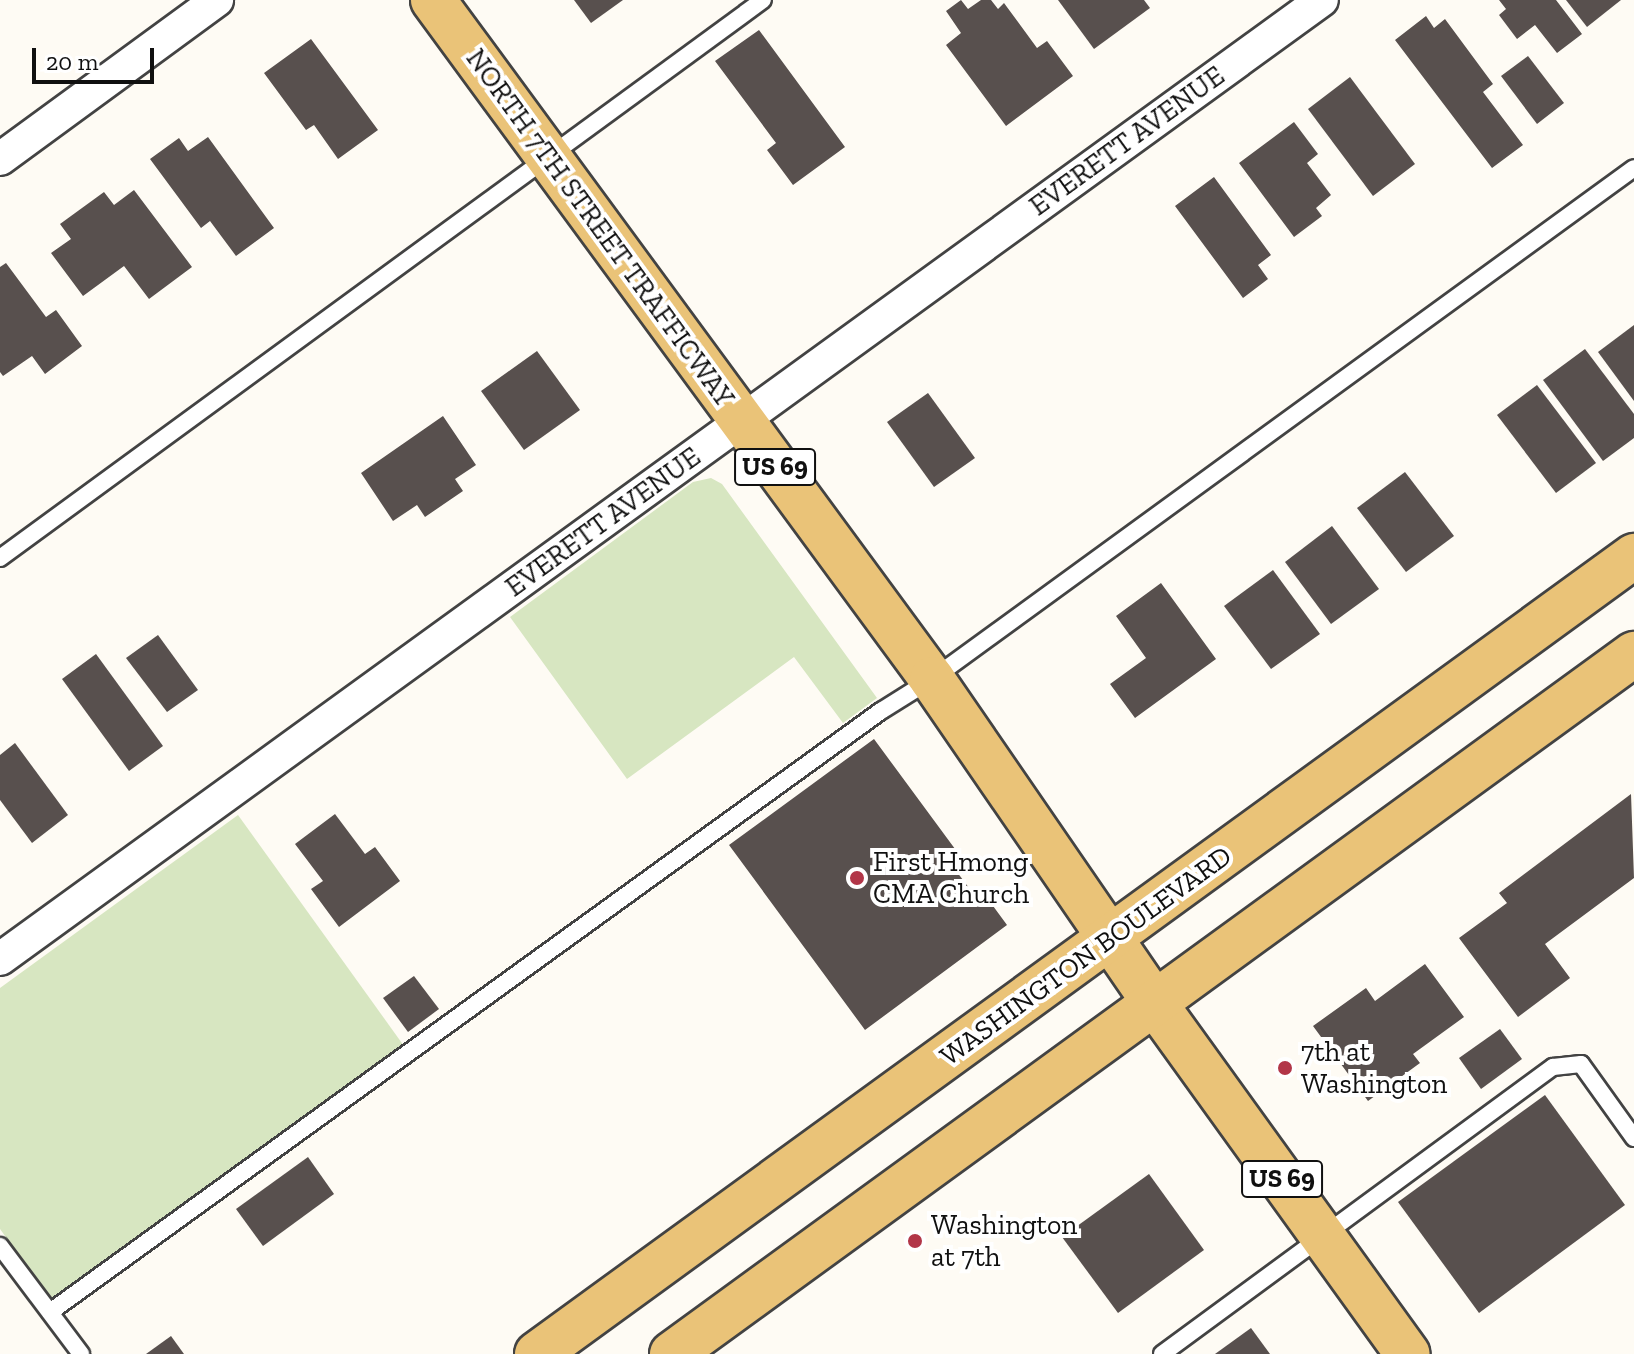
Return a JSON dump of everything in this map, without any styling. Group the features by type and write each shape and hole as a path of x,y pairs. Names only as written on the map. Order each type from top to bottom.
{"main road":[{"name":"NORTH 7TH STREET TRAFFICWAY","path":"433,0 932,679 1156,1005 1408,1354"},
{"name":"WASHINGTON BOULEVARD","path":"537,1354 1634,556"},
{"path":"672,1354 1156,1005 1634,654"}],"street":[{"path":"0,159 217,0"},
{"name":"EVERETT AVENUE","path":"0,959 1322,0"}],"lane":[{"path":"0,558 763,0"},
{"path":"50,1312 881,711 932,679 1634,168"},
{"path":"1162,1354 1553,1067 1581,1064 1634,1138"},
{"path":"0,1246 81,1354"}],"green space":[{"path":"711,478 722,484 877,698 843,723 794,657 627,779 510,617 693,482"},
{"path":"238,815 404,1046 54,1303 0,1229 0,988"}],"building":[{"path":"574,0 623,0 591,23"},
{"path":"961,0 968,9 981,0 991,0 998,9 1004,3 1037,48 1047,41 1073,76 1006,126 946,45 961,33 946,11"},
{"path":"1058,0 1144,0 1150,8 1094,49"},
{"path":"1499,0 1556,0 1582,34 1557,53 1535,25 1517,39 1499,15 1506,9"},
{"path":"1566,0 1621,0 1587,27"},
{"path":"1426,16 1434,28 1445,19 1493,84 1483,92 1523,145 1492,168 1395,40"},
{"path":"759,30 845,147 793,185 767,150 776,143 715,61"},
{"path":"311,39 378,130 338,159 314,125 306,130 264,73"},
{"path":"1528,56 1564,103 1537,124 1501,76"},
{"path":"1350,77 1415,164 1373,196 1308,109"},
{"path":"1294,122 1318,154 1307,163 1331,195 1316,208 1322,216 1294,237 1239,163"},
{"path":"208,137 274,228 236,256 210,221 201,228 150,159 179,138 188,151"},
{"path":"1214,177 1271,255 1258,265 1268,279 1243,298 1175,206"},
{"path":"134,190 192,267 149,299 124,266 83,296 51,253 71,239 60,224 104,192 114,205"},
{"path":"6,263 46,317 56,310 82,346 45,374 32,356 3,376 0,372 0,267"},
{"path":"1634,325 1634,401 1598,352"},
{"path":"1585,349 1634,414 1634,438 1603,461 1543,380"},
{"path":"537,351 580,410 524,450 481,391"},
{"path":"1537,385 1596,463 1556,493 1497,415"},
{"path":"928,393 975,458 934,487 887,422"},
{"path":"443,416 476,465 455,479 463,491 425,517 417,505 393,521 361,473"},
{"path":"1405,472 1454,536 1406,572 1357,508"},
{"path":"1332,526 1379,589 1331,624 1285,562"},
{"path":"1273,570 1320,634 1271,669 1224,606"},
{"path":"1161,583 1216,659 1135,718 1110,684 1146,658 1116,616"},
{"path":"158,635 198,690 167,712 126,658"},
{"path":"96,654 163,746 129,771 62,679"},
{"name":"First Hmong CMA Church","path":"874,739 958,853 948,860 978,900 985,895 1007,925 865,1030 729,845"},
{"path":"15,743 68,815 32,843 0,800 0,755"},
{"path":"1631,794 1634,878 1545,944 1570,978 1518,1017 1459,938 1507,903 1499,893"},
{"path":"335,814 365,854 375,847 400,881 339,927 311,889 323,881 295,844"},
{"path":"1425,964 1464,1017 1413,1054 1420,1063 1368,1101 1313,1026 1366,988 1375,1001"},
{"path":"414,976 439,1009 408,1032 383,998"},
{"path":"1500,1029 1522,1059 1481,1089 1459,1058"},
{"path":"1545,1095 1625,1205 1479,1313 1398,1202"},
{"path":"308,1157 334,1194 263,1246 236,1209"},
{"path":"1149,1174 1204,1250 1118,1313 1062,1237"},
{"path":"1251,1328 1270,1354 1215,1354"},
{"path":"171,1336 184,1354 146,1354"}],"place":[{"name":"First Hmong CMA Church","path":"857,878"},
{"name":"7th at Washington","path":"1285,1068"},
{"name":"Washington at 7th","path":"915,1241"}]}
